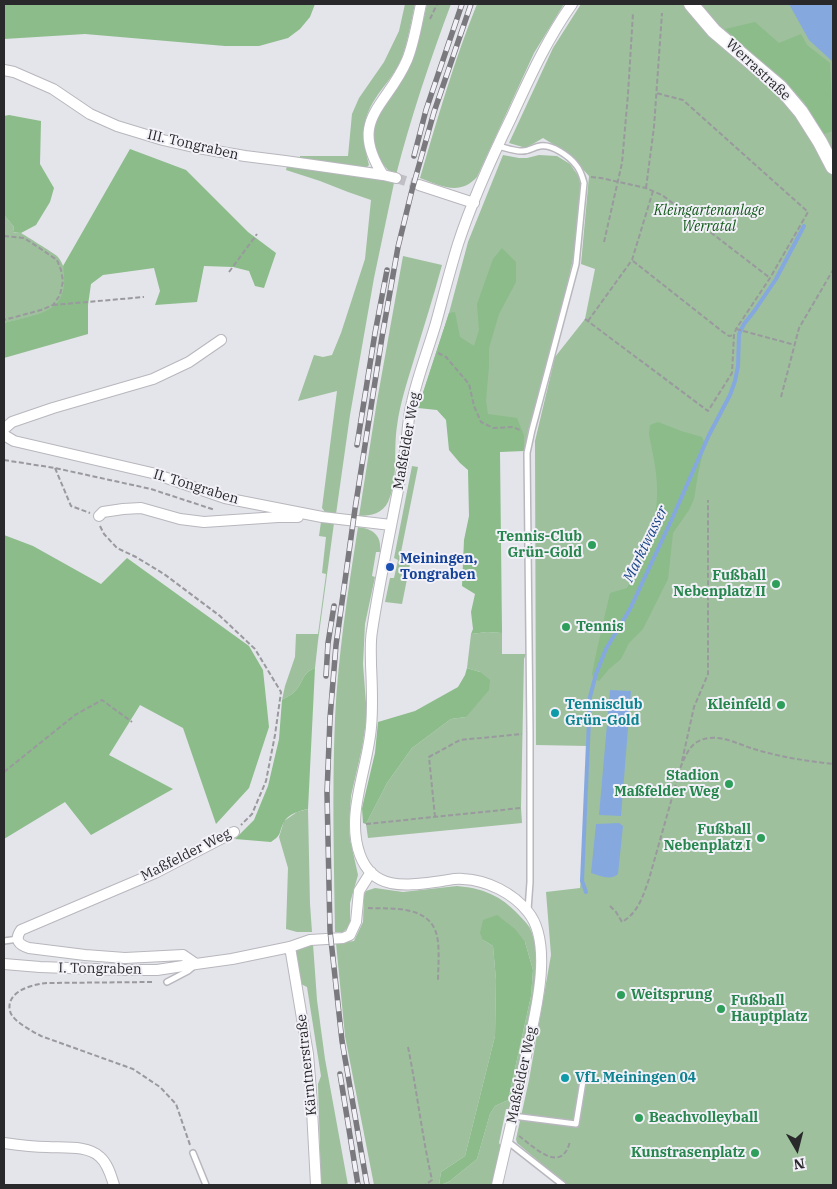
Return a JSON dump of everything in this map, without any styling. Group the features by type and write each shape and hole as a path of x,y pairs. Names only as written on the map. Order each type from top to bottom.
{"street":[{"path":"383,175 370,149 368,135 370,123 373,114 407,59 421,4"},
{"name":"Maßfelder Weg","path":"497,1185 536,1008 541,963 540,941 535,923 528,912 512,897 497,888 479,882 461,878 395,885 378,879 363,862 359,853 355,818 371,725 371,632 403,466 411,404 459,242 474,203 498,146 545,48 572,4"},
{"name":"Werrastraße","path":"691,4 714,31 780,87 801,112 833,167"},
{"name":"III. Tongraben","path":"4,70 14,72 53,89 90,114 117,126 163,140 244,156 396,178"},
{"path":"418,185 474,203"},
{"path":"4,429 12,422 153,378 189,362 221,340"},
{"name":"II. Tongraben","path":"4,434 14,441 152,473 225,498 322,517 391,525"},
{"path":"99,516 103,512 140,508 180,519 204,522 278,517 322,517"},
{"name":"Maßfelder Weg","path":"18,939 18,934 21,930 155,873 234,832"},
{"path":"18,939 21,945 29,948 125,958 183,955 196,964 232,959 310,940 343,938 350,935 356,922 359,891 371,872"},
{"name":"Kärntnerstraße","path":"290,946 308,1054 316,1185"},
{"name":"I. Tongraben","path":"4,964 122,970 157,970 196,964"},
{"path":"4,1143 18,1146 87,1150 100,1156 108,1168 114,1185"}],"lane":[{"path":"498,146 520,151 548,146 559,151 576,164 584,183 576,264 527,453 530,733 530,882 528,912"},
{"path":"4,942 18,939"},
{"path":"167,982 188,971 196,964"},
{"path":"513,1116 576,1124 583,1081"},
{"name":"Maßfelder Weg","path":"507,1141 563,1185"},
{"path":"193,1153 206,1185"}],"path":[{"path":"604,242 622,163 633,13"},
{"path":"646,188 654,128 662,13"},
{"path":"585,319 708,411 732,373 734,336 737,330 808,212 684,100 656,93"},
{"path":"589,176 646,188 662,195 770,278"},
{"path":"588,321 632,260 653,191"},
{"path":"228,272 257,234"},
{"path":"4,236 24,238 57,260 63,281 60,295 53,305"},
{"path":"632,260 723,332 729,336 734,336"},
{"path":"781,396 799,328 833,270"},
{"path":"4,320 53,305 144,297"},
{"path":"737,330 795,345"},
{"path":"428,348 446,357 468,384 481,422 493,428 514,427 531,436"},
{"path":"4,460 55,468 152,489 215,510"},
{"path":"55,468 71,506 99,516"},
{"path":"610,906 622,922 629,918 637,908 644,893 681,766 694,707 708,674 708,500"},
{"name":"Maßfelder Weg","path":"99,516 98,522 104,534 117,548 164,574 220,616 255,649 281,692 266,781 252,814 234,832"},
{"path":"4,772 74,715 102,700 132,722"},
{"path":"435,817 429,756 460,740 530,733"},
{"path":"681,766 692,745 708,738 720,738 753,749 790,758 833,764"},
{"path":"366,824 521,808"},
{"path":"357,908 409,910 426,918 434,926 437,937 438,982"},
{"path":"167,982 36,984 15,994 10,1003 10,1012 15,1020 32,1032 133,1069 160,1087 176,1104 193,1153"},
{"path":"408,1047 432,1180 425,1185"},
{"path":"517,1134 540,1152 554,1158 565,1154 569,1148 570,1141"}],"green space":[{"path":"4,4 315,4 310,17 300,29 288,38 259,46 225,46 85,34 4,39"},
{"path":"405,4 415,4 401,60 370,108 365,125 364,134 369,165 366,168 302,160 300,156 348,156 352,114 359,98 384,62 399,31"},
{"path":"427,4 451,4 421,89 396,175 388,170 377,155 373,135 376,116 403,79 412,60"},
{"path":"477,4 564,4 534,53 477,177 471,183 464,186 450,188 420,178 453,69"},
{"name":"Kleingartenanlage Werratal","path":"581,4 833,4 833,1185 567,1185 517,1143 516,1139 529,1080 551,955 546,892 580,888 586,823 589,746 536,745 535,441 555,357 585,319 595,269 581,264 589,176 569,154 543,138 526,148 509,143 553,48"},
{"path":"755,22 779,43 801,34 807,45 830,63 833,131 824,134 804,102 783,79 725,29"},
{"path":"9,115 41,121 40,164 54,188 50,202 36,225 21,233 13,232 14,227 4,215 4,116"},
{"path":"130,149 186,170 248,232 276,253 264,288 255,286 249,271 233,267 204,266 197,302 155,305 160,291 154,268 103,275 91,284 88,305 88,334 4,358 4,323 41,313 50,309 57,302 62,294 64,282 63,266"},
{"path":"503,155 519,158 539,155 557,156 570,164 579,177 581,189 574,255 557,328 524,451 446,399 418,408 449,313 468,242"},
{"path":"287,166 379,179 394,183 374,278 350,415 336,514 325,512 322,508 337,391 298,401 314,355 323,357 332,355 341,333 365,259 371,200 286,170"},
{"path":"4,215 14,227 13,232 21,233 57,256 64,267 65,289 59,301 51,309 31,317 4,323"},
{"path":"502,248 516,262 516,282 499,314 489,348 486,401 488,414 517,418 524,436 524,451 500,452 502,633 471,634 473,629 471,612 475,594 462,586 464,540 469,516 468,470 449,450 446,420 437,410 418,408 449,313 455,312 460,337 474,346 479,330 477,304 493,259"},
{"path":"403,256 442,265 398,417 395,474 391,493 383,509 372,514 359,516 377,401"},
{"path":"658,422 702,437 705,444 694,499 689,510 673,533 668,579 643,629 629,643 621,659 599,681 594,679 592,674 610,593 627,588 645,552 653,527 657,501 657,481 649,434 650,425"},
{"path":"412,466 418,467 401,552 410,564 402,604 385,602 390,578 394,578 398,560 394,558"},
{"path":"321,522 334,523 315,668 305,675 295,691 282,700 295,657 296,634 318,634 326,574 322,573 326,537 319,536"},
{"path":"358,527 372,531 378,537 380,552 376,552 372,576 375,577 365,624 363,664 367,716 351,796 349,825 358,875 350,903 350,926 343,932 335,932 333,799 336,695 347,599"},
{"path":"4,535 33,546 101,584 127,558 249,646 263,670 269,727 249,788 216,824 183,728 140,705 109,755 173,789 91,835 65,802 4,839"},
{"path":"502,633 502,654 526,654 524,659 522,823 368,838 366,824 387,783 412,748 451,719 466,717 480,672 467,668 471,634"},
{"path":"315,668 308,809 288,817 279,835 271,842 235,839 254,820 268,786 279,739 282,700 295,691 305,675"},
{"path":"467,668 480,672 490,680 489,690 466,717 451,719 412,748 387,783 366,824 363,823 362,808 375,753 378,722 415,711 458,687"},
{"path":"308,809 312,932 297,932 286,929 288,868 279,837 284,821 297,812"},
{"path":"457,886 473,888 488,893 509,905 530,928 536,955 536,970 529,1018 510,1109 506,1109 499,1143 501,1146 492,1185 441,1185 450,1181 477,1159 490,1114 495,1106 508,1100 531,996 533,970 525,942 483,940 493,946 496,980 495,1036 465,1156 441,1172 439,1185 374,1185 345,1036 336,943 354,941 363,922 364,895 366,891 375,888 403,892"},
{"path":"497,915 515,929 525,942 533,970 531,996 508,1100 495,1106 490,1114 477,1159 450,1181 439,1185 441,1172 465,1156 495,1036 496,980 493,946 483,940 480,933 483,920"},
{"path":"313,944 317,1000 325,1059 348,1185 321,1185 318,1084 321,1076 307,987 301,984 296,950"}],"water":[{"path":"789,4 833,4 833,62 809,40"},
{"path":"610,690 631,691 621,816 599,815"},
{"path":"619,823 623,826 618,874 609,878 591,873 596,824"}],"waterway":[{"name":"Marktwasser","path":"586,892 582,881 590,697 596,674 606,649 630,609 709,435 730,395 738,366 739,334 776,279 804,226"}],"tunnel":[{"path":"396,178 419,185"}],"railway":[{"path":"414,156 426,110 462,4"},
{"path":"367,1185 342,1041 330,931 327,793 330,718 336,645 355,509 398,247 434,112 471,4"},
{"path":"357,445 387,270"},
{"path":"326,676 328,643 334,606"},
{"path":"340,1074 358,1185"}],"place":[{"name":"Tennis-Club Grün-Gold","path":"592,545"},
{"name":"Meiningen, Tongraben","path":"390,567"},
{"name":"Fußball Nebenplatz II","path":"776,584"},
{"name":"Tennis","path":"566,627"},
{"name":"Kleinfeld","path":"781,705"},
{"name":"Tennisclub Grün-Gold","path":"555,713"},
{"name":"Stadion Maßfelder Weg","path":"729,784"},
{"name":"Fußball Nebenplatz I","path":"761,838"},
{"name":"Weitsprung","path":"621,995"},
{"name":"Fußball Hauptplatz","path":"721,1009"},
{"name":"VfL Meiningen 04","path":"565,1078"},
{"name":"Beachvolleyball","path":"639,1118"},
{"name":"Kunstrasenplatz","path":"755,1153"}]}
